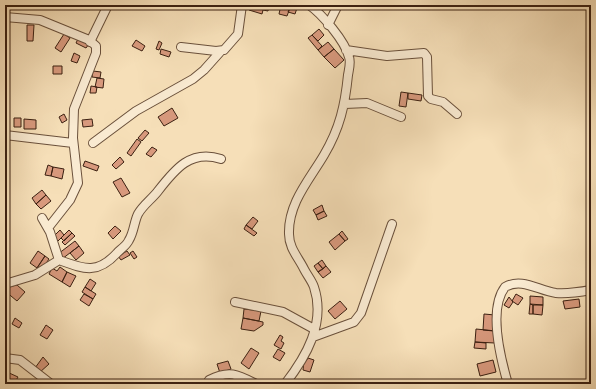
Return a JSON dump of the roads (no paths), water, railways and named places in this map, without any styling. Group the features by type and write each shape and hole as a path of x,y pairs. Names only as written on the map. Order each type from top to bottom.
{"street":[{"path":"90,42 108,5"},
{"path":"93,143 136,111 193,79 204,70 221,51 229,46 238,34 242,5"},
{"path":"285,384 307,352 314,333 319,311 314,288 302,264 292,249 288,233 300,191 324,154 337,128 345,104 350,58 340,38 309,5"},
{"path":"328,24 338,5"},
{"path":"5,17 40,20 96,46 96,53 75,103 72,125 78,183 70,200 48,228"},
{"path":"181,47 221,51"},
{"path":"346,50 387,56 424,53 427,57 428,96 431,99 443,102 457,114"},
{"path":"345,104 367,103 402,117"},
{"path":"5,135 73,143"},
{"path":"42,218 48,228 59,260 79,268 93,269 102,266 111,260 130,240 139,211 173,171 190,160 211,156 221,159"},
{"path":"314,333 357,320 361,313 392,224"},
{"path":"5,284 35,275 59,260"},
{"path":"508,384 500,353 497,319 499,300 505,287 516,283 524,283 556,293 591,290"},
{"path":"235,302 283,312 314,333"},
{"path":"5,358 20,360 51,384"},
{"path":"209,380 220,375 230,373 256,384"}]}
